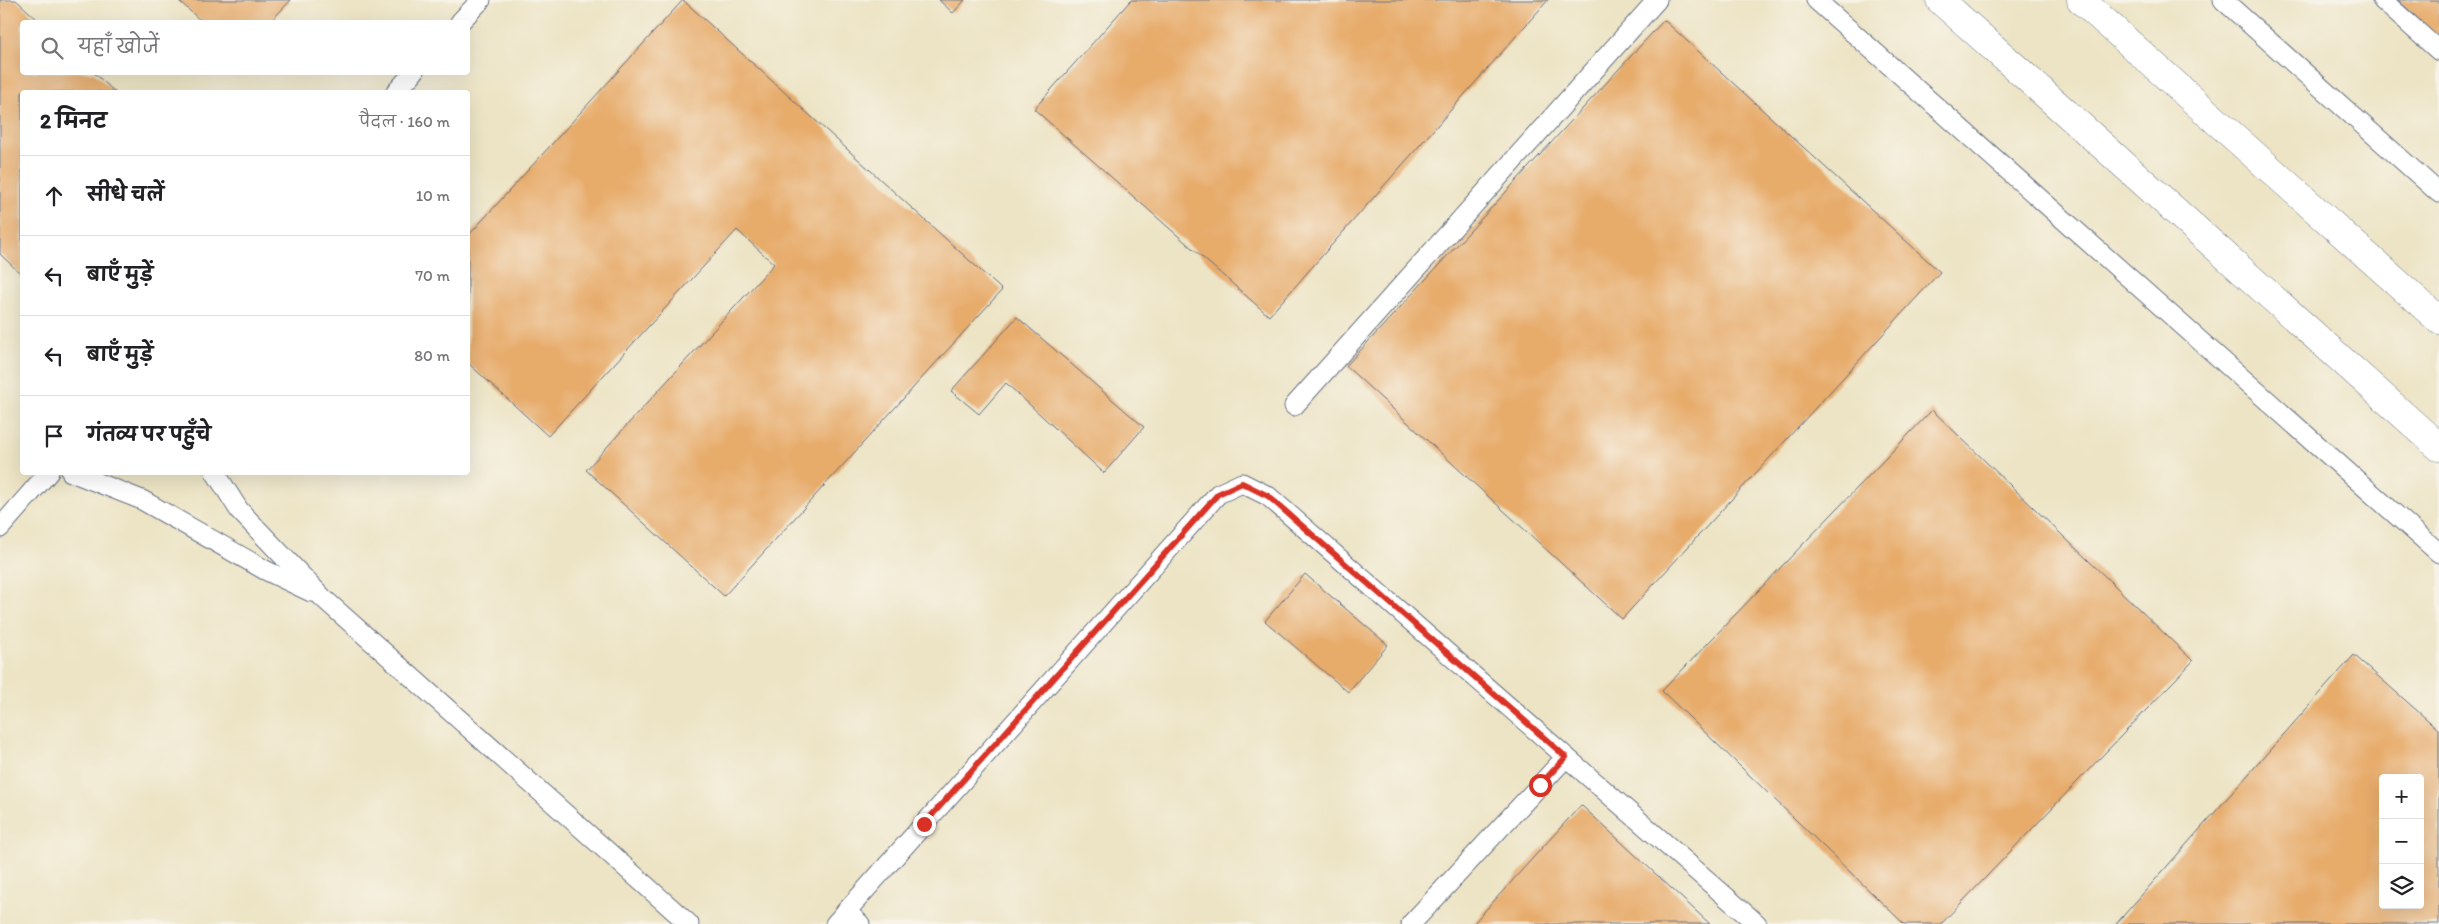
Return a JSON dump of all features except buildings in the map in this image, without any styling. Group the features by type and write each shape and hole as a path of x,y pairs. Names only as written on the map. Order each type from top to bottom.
{"street":[{"path":"1940,0 2439,446"},
{"path":"2081,0 2439,320"}],"lane":[{"path":"462,20 481,0"},
{"path":"1294,406 1657,0"},
{"path":"1816,0 2439,553"},
{"path":"2223,0 2439,193"},
{"path":"2382,0 2439,50"},
{"path":"398,90 411,75"},
{"path":"0,528 45,475"},
{"path":"79,475 142,500 265,570 323,598"},
{"path":"217,475 239,510 323,598 689,924"},
{"path":"860,924 841,918 1218,494 1242,483 1268,496 1757,924"},
{"path":"1410,924 1566,757"}],"route":[{"path":"924,824 1218,494 1242,483 1268,496 1566,757 1540,785"}]}
